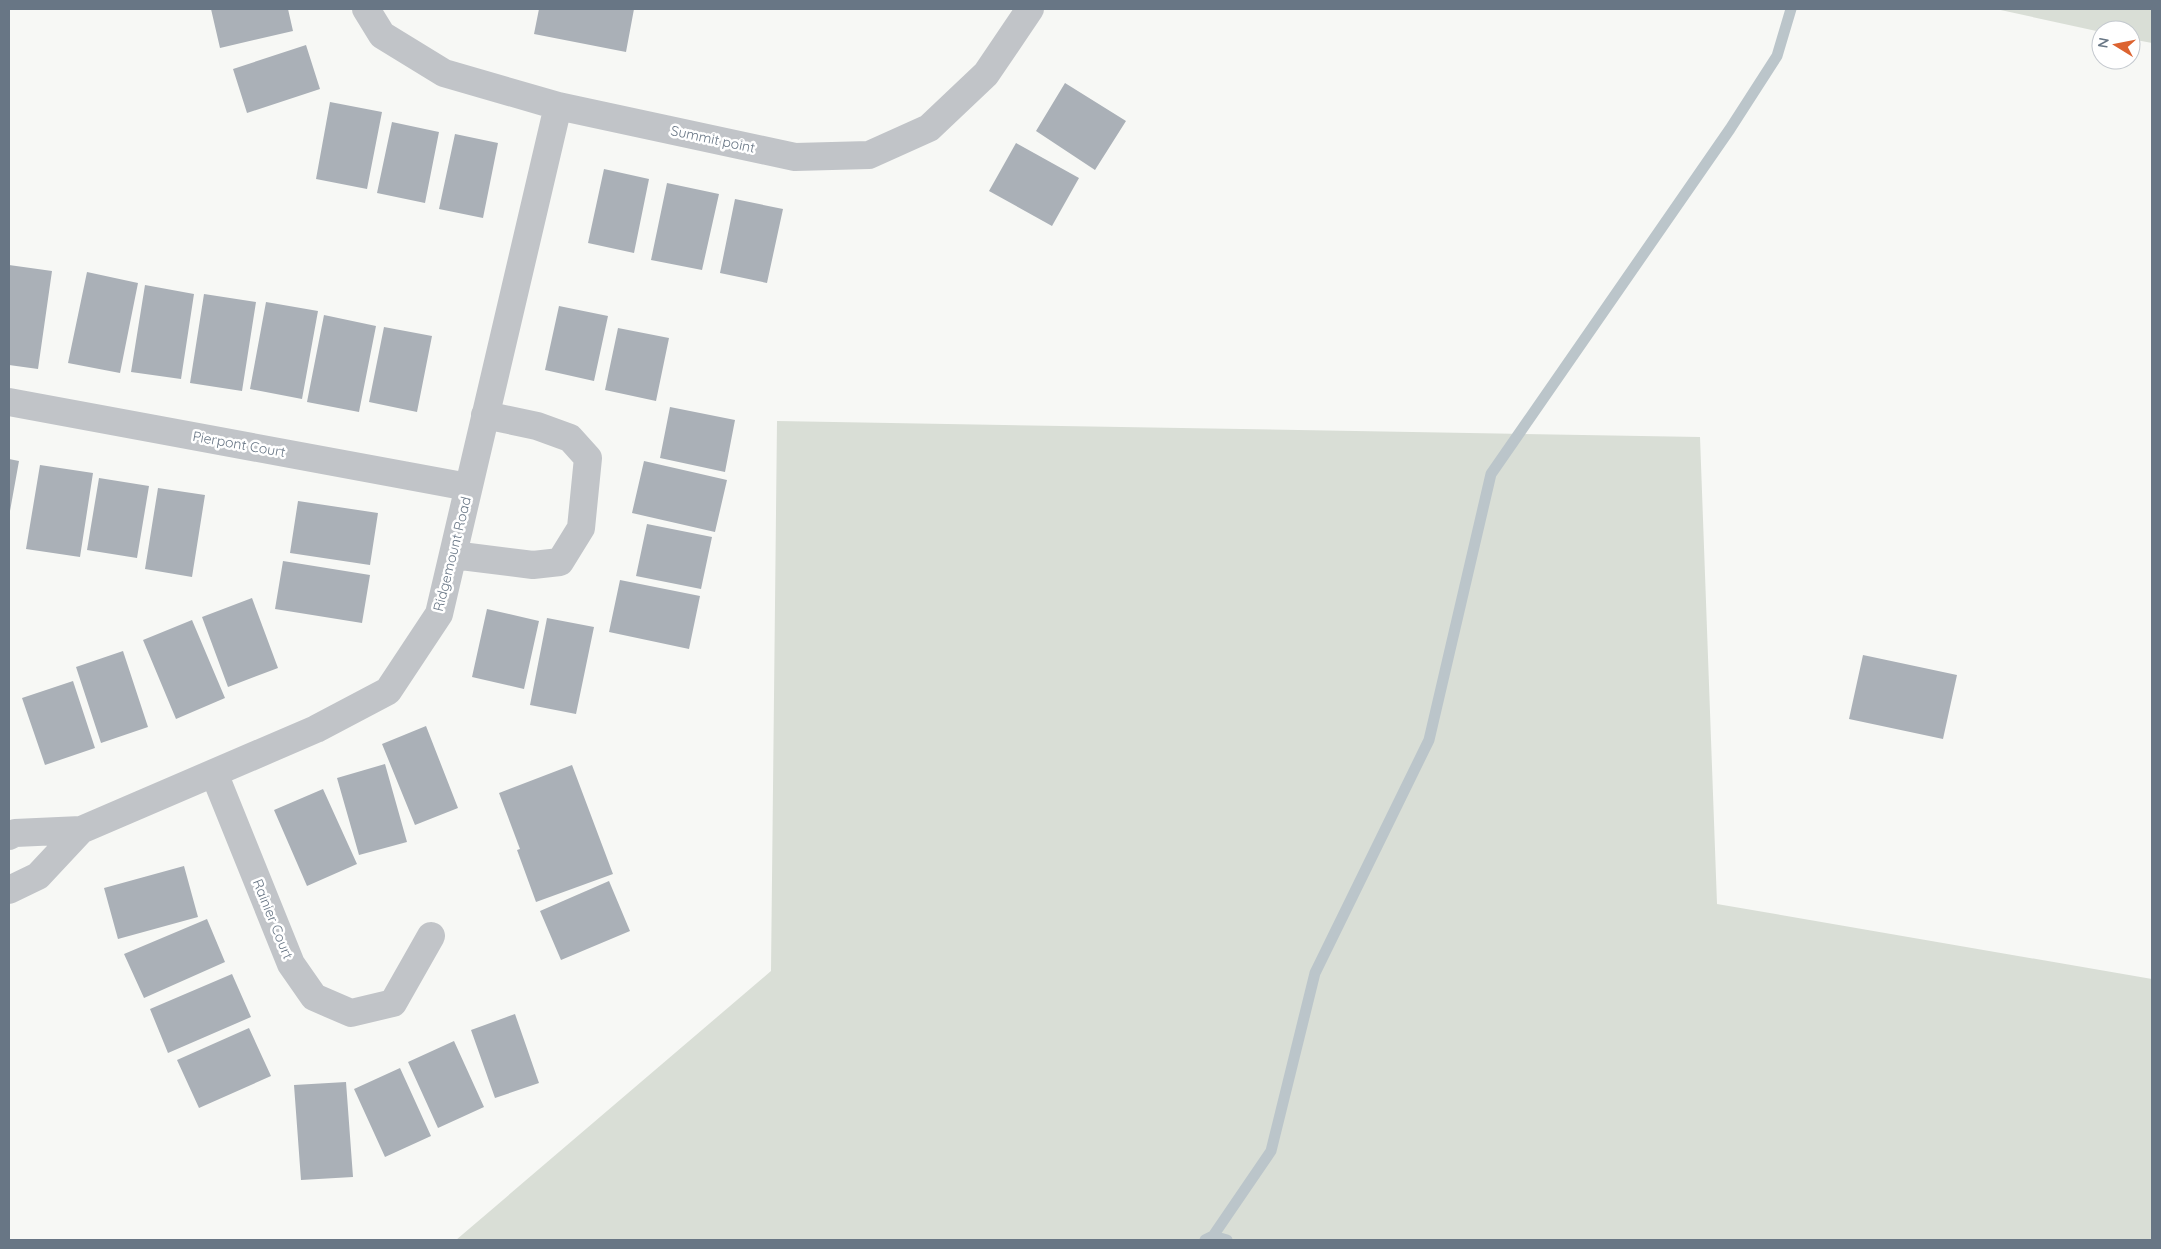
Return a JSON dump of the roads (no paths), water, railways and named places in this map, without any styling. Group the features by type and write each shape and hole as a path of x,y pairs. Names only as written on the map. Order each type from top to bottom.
{"street":[{"name":"Summit point","path":"366,9 382,35 444,73 558,106 795,157 869,154 928,128 986,74 1030,9"},
{"name":"Ridgemount Road","path":"9,836 15,833 81,830 316,729 388,691 439,614 558,106"},
{"name":"Pierpont Court","path":"9,402 468,487"},
{"path":"453,555 532,565 560,562 581,528 588,458 570,438 537,426 485,415"},
{"name":"Rainier Court","path":"214,773 291,964 314,997 351,1013 393,1003 431,936"},
{"name":"Ridgemount Road","path":"9,890 38,876 81,830"}],"waterway":[{"path":"1205,1240 1213,1236 1271,1151 1315,973 1429,740 1491,474 1730,129 1777,56 1791,9"},
{"path":"1213,1236 1227,1240"}]}
